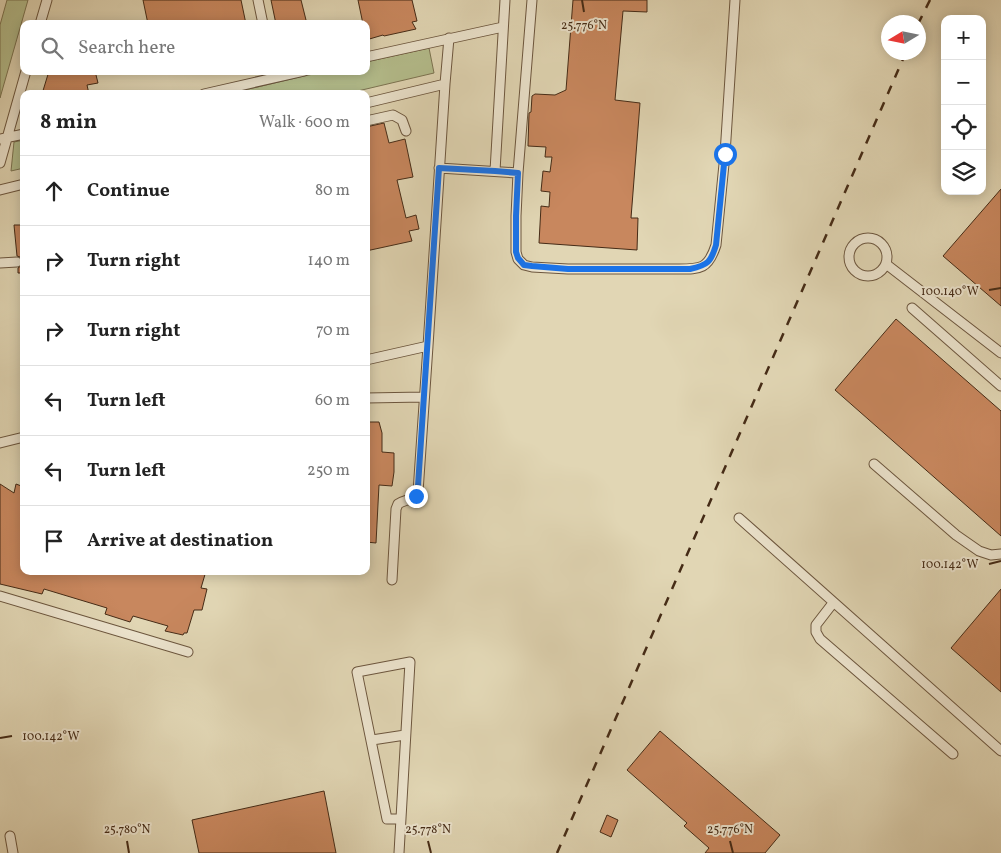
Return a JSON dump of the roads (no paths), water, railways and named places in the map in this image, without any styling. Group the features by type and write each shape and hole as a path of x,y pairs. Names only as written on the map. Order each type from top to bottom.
{"street":[{"path":"41,20 47,0"},
{"path":"258,0 262,20"},
{"path":"495,171 505,0"},
{"path":"532,0 518,173 516,252 524,265 568,269 690,269 708,264 712,256 716,236 725,154 736,0"},
{"path":"370,56 503,26"},
{"path":"392,580 396,509 400,502 412,499 418,492 449,38"},
{"path":"0,163 3,139 25,75"},
{"path":"219,90 274,75"},
{"path":"370,102 445,84"},
{"path":"370,120 393,115 402,120 406,131"},
{"path":"3,139 20,135"},
{"path":"439,168 518,173"},
{"path":"0,190 20,185"},
{"path":"862,239 875,239 881,242 887,253 886,264 878,274 861,275 856,272 850,260 852,247 862,239"},
{"path":"0,263 18,262"},
{"path":"886,264 1001,353"},
{"path":"912,308 1001,386"},
{"path":"370,359 428,346"},
{"path":"370,398 424,397"},
{"path":"0,442 20,438"},
{"path":"874,464 956,535 979,551 990,555 1001,554"},
{"path":"739,518 1001,750"},
{"path":"0,596 188,652"},
{"path":"834,602 816,625 816,632 820,640 953,754"},
{"path":"399,853 406,735 410,662 357,672 387,819 401,819"},
{"path":"372,740 406,735"},
{"path":"10,836 12,853"}],"railway":[{"path":"922,15 930,0"},
{"path":"557,853 903,60"}]}
